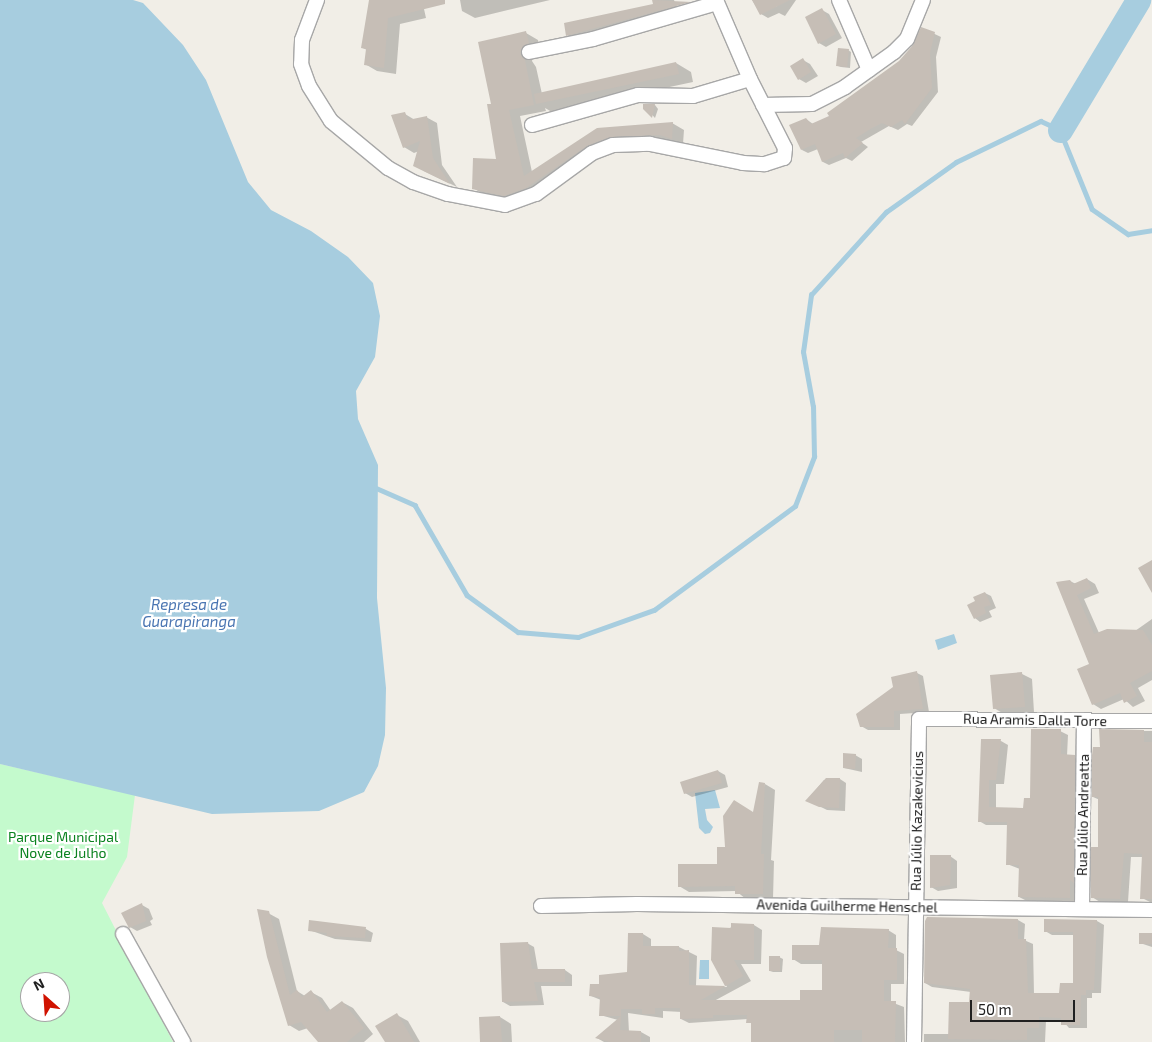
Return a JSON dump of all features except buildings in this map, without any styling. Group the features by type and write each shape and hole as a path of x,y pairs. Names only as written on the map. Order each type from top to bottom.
{"street":[{"path":"317,0 302,40 301,64 309,86 331,120 388,168 413,182 448,194 512,204 536,194 592,153 613,145 650,144 727,161 765,164 778,161 786,156 786,151 750,79 716,2 593,39 529,52"},
{"path":"839,0 869,70"},
{"path":"763,105 812,104 827,98 869,70 907,39 922,0"},
{"path":"532,125 638,95 693,96 750,79"},
{"name":"Rua Aramis Dalla Torre","path":"919,719 1151,720"},
{"name":"Rua Júlio Kazakevicius","path":"914,1042 919,719"},
{"name":"Rua Júlio Andreatta","path":"1082,909 1084,721"},
{"name":"Avenida Guilherme Henschel","path":"541,906 1152,910"},
{"path":"123,934 183,1042"}],"green space":[{"name":"Parque Municipal Nove de Julho","path":"0,764 135,795 127,857 102,903 173,1042 0,1042"}],"water":[{"name":"Represa de Guarapiranga","path":"0,0 133,0 143,3 183,45 206,80 248,182 271,210 311,231 348,257 373,283 380,316 375,357 356,391 358,419 378,465 377,598 386,688 385,735 378,766 364,792 319,811 212,814 0,764"},
{"path":"954,634 957,643 938,650 935,640"},
{"path":"715,790 720,808 705,809 707,820 713,827 710,833 705,834 699,828 695,793"},
{"path":"700,960 709,960 709,979 699,979"}],"waterway":[{"path":"1060,130 1138,0"},
{"path":"374,487 415,505 467,595 518,632 578,637 654,610 795,506 814,457 813,407 803,352 811,295 886,212 956,162 1041,121 1060,130 1092,209 1128,234 1152,230"}]}
